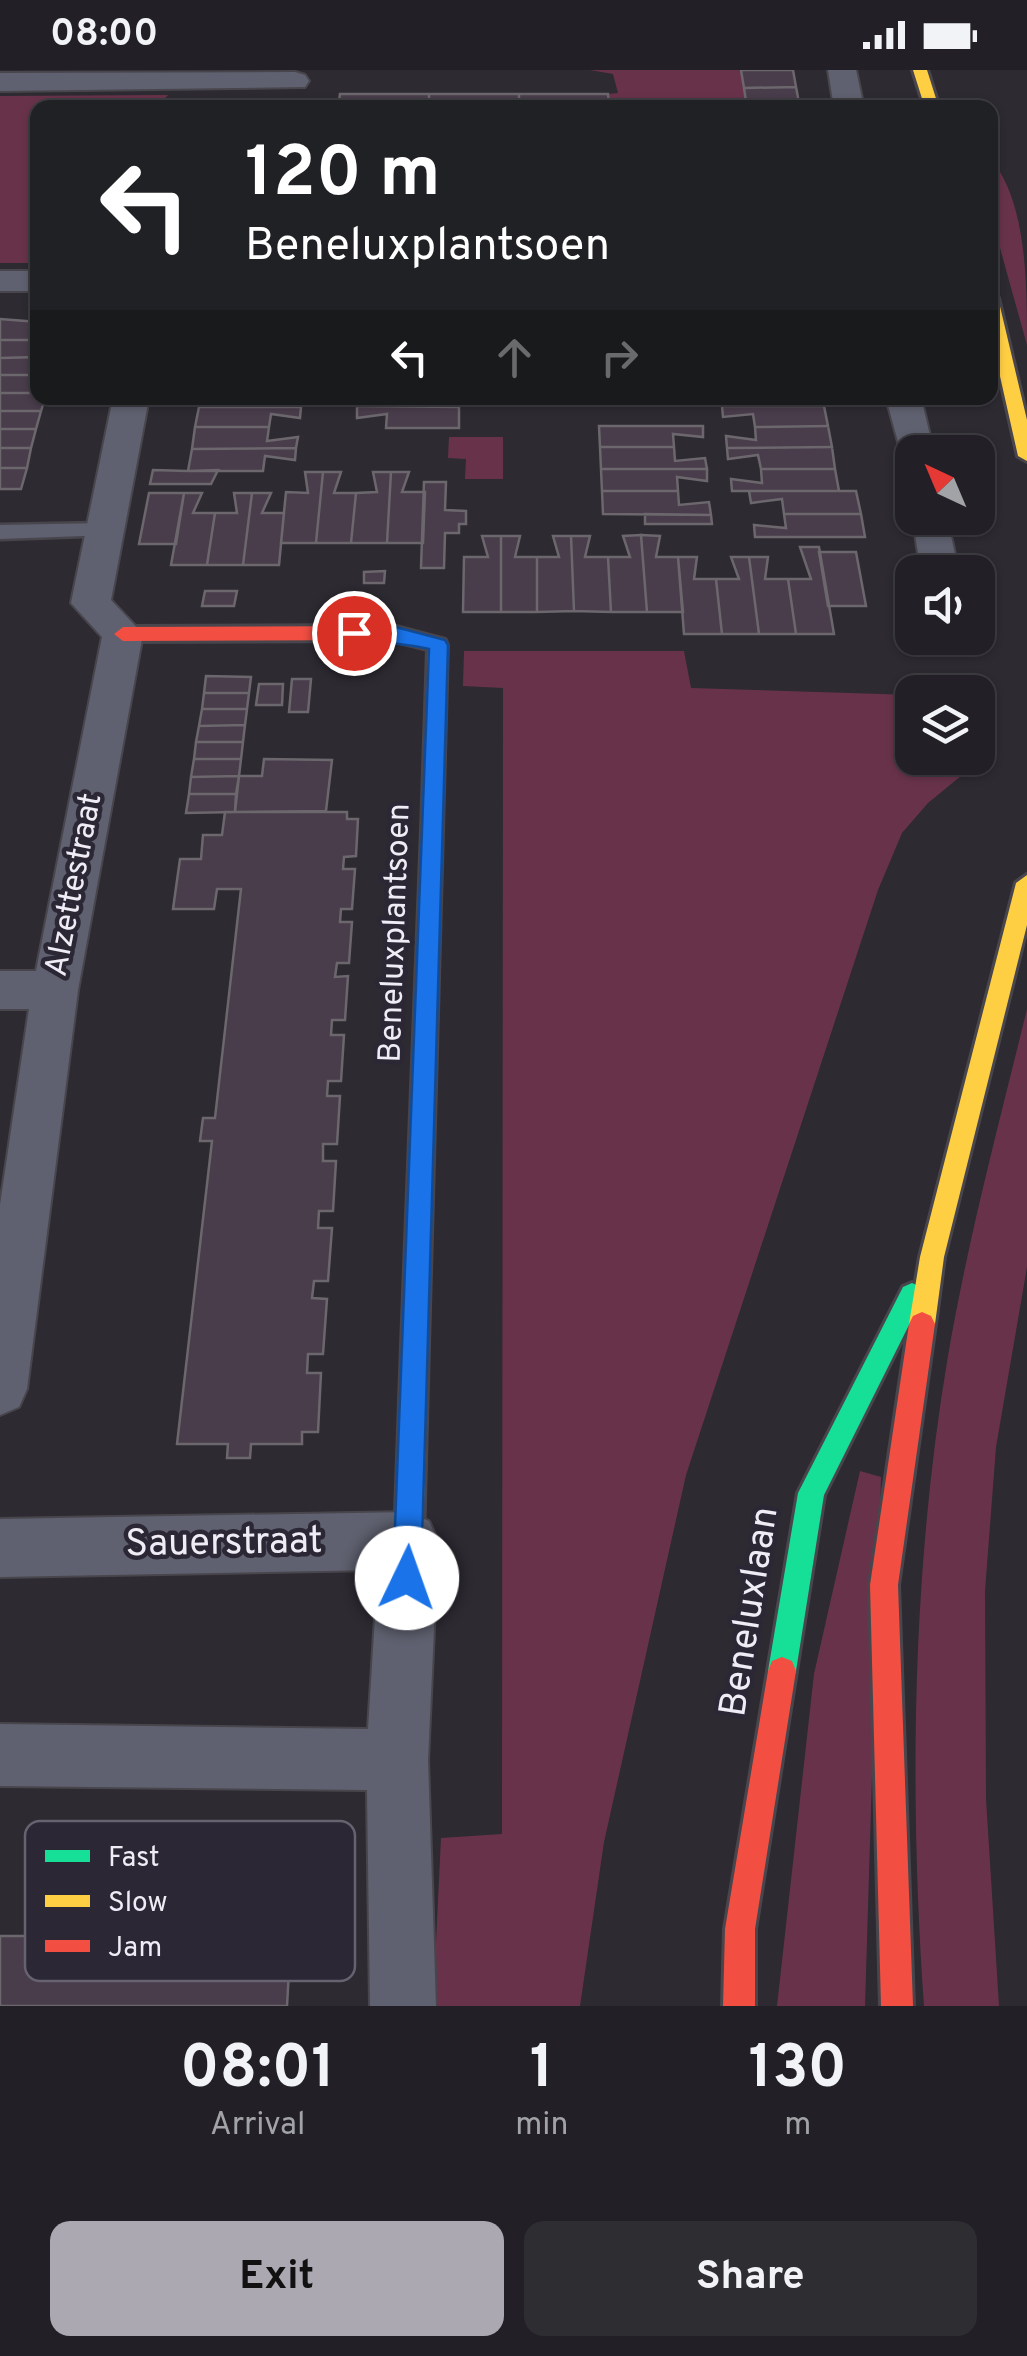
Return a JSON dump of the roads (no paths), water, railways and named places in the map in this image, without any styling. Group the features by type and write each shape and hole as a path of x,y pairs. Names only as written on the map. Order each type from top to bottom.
{"main road":[{"path":"920,70 929,100"},
{"path":"998,332 1027,456"},
{"name":"Beneluxplantsoen","path":"122,634 392,633 438,645 409,1541"},
{"name":"Beneluxlaan","path":"897,2006 884,1585 932,1257 1027,883"},
{"name":"Beneluxlaan","path":"739,2006 740,1929 811,1493 932,1257"}],"street":[{"path":"842,70 848,100"},
{"path":"0,82 294,86"},
{"path":"0,281 30,282"},
{"path":"122,634 90,603 130,405"},
{"path":"906,405 912,435"},
{"name":"Alzettestraat","path":"0,1389 11,1238 122,634"},
{"path":"0,990 55,990"},
{"path":"403,2006 398,1760 409,1541"},
{"name":"Sauerstraat","path":"0,1548 409,1541"},
{"path":"0,1755 398,1760"}],"lane":[{"path":"0,532 104,530"}]}
